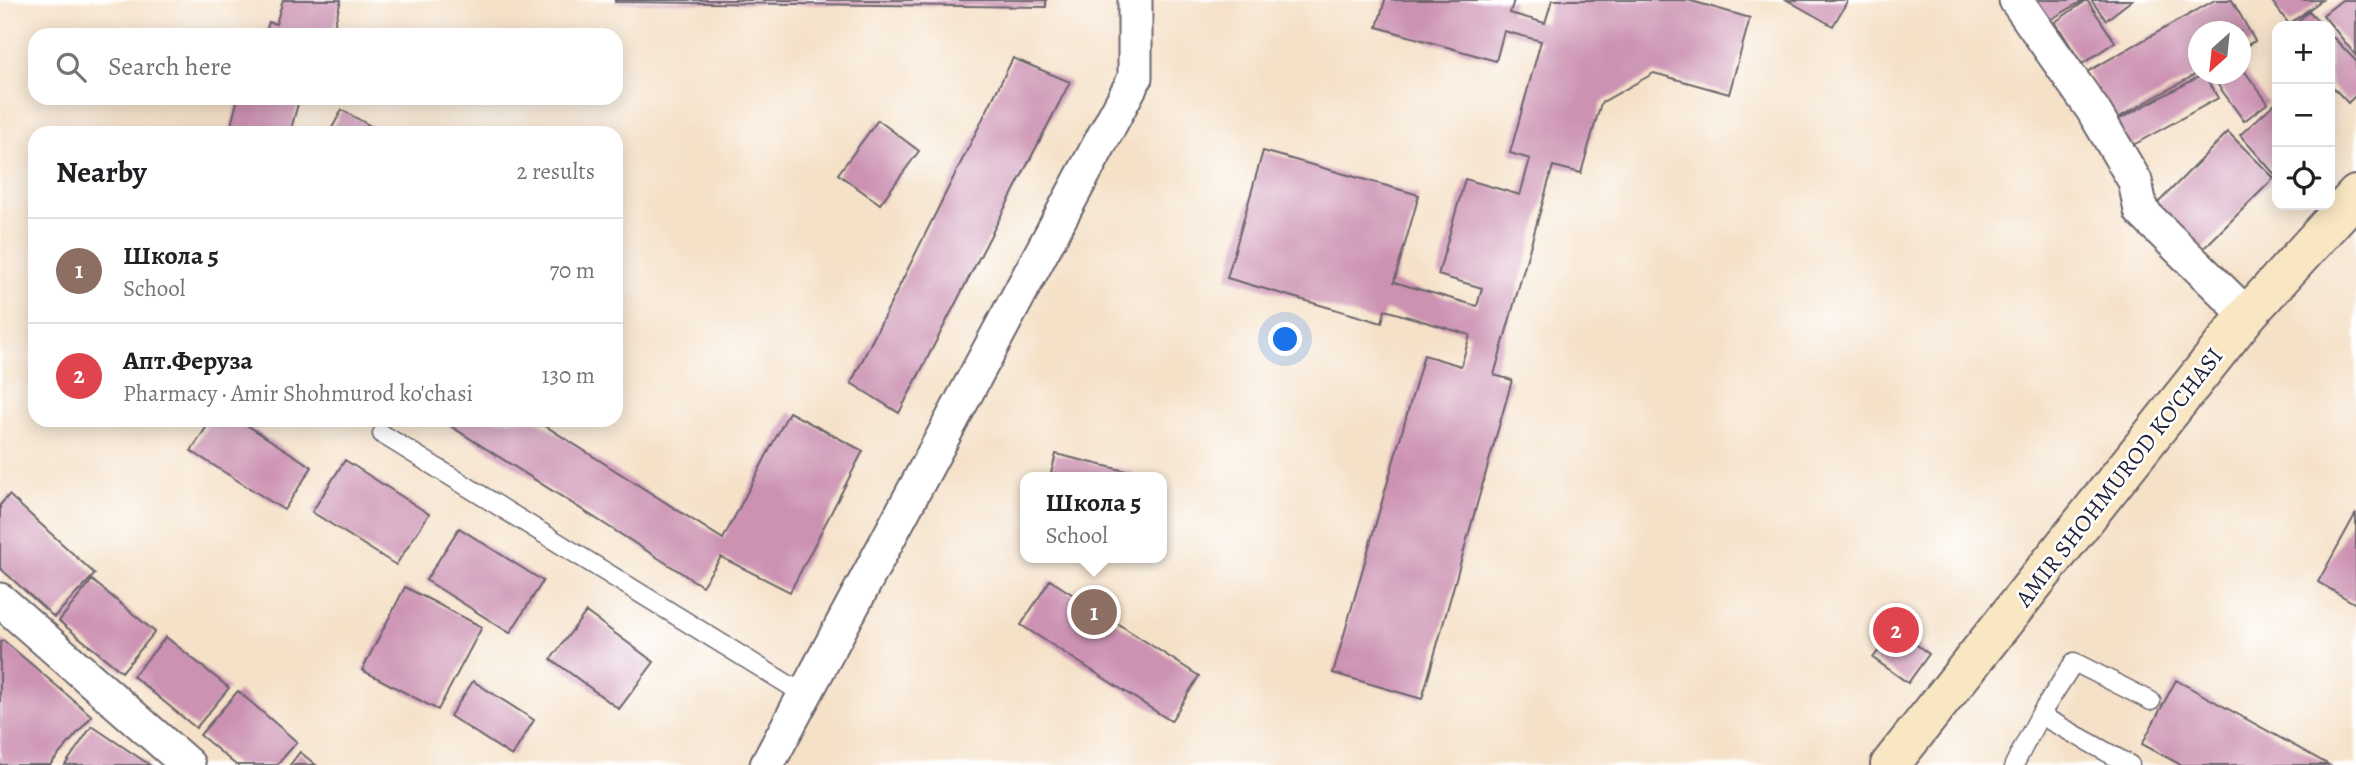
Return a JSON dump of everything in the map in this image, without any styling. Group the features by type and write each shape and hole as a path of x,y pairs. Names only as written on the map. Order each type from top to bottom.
{"street":[{"path":"767,765 1135,78 1135,0"},
{"path":"2017,0 2093,110 2135,181 2141,211 2247,316"},
{"name":"AMIR SHOHMUROD KO'CHASI","path":"1889,765 2247,316 2356,195"},
{"path":"0,600 188,765"}],"lane":[{"path":"382,433 805,695"},
{"path":"2024,762 2040,715 2074,662 2151,701"},
{"path":"2040,715 2130,765"}],"building":[{"path":"283,0 341,0 334,28 267,28 269,22 276,24"},
{"path":"1046,0 1046,7 615,2"},
{"path":"1385,0 1514,0 1510,13 1545,23 1552,0 1688,0 1750,18 1729,94 1654,73 1601,103 1581,173 1553,166 1494,375 1512,380 1422,699 1333,673 1424,355 1461,366 1470,335 1385,310 1382,323 1227,278 1263,151 1419,195 1394,282 1477,306 1482,288 1438,275 1465,179 1520,195 1530,159 1510,153 1541,41 1504,31 1496,61 1377,27"},
{"path":"1787,0 1848,0 1833,26"},
{"path":"2028,0 2084,0 2043,24"},
{"path":"2087,0 2115,42 2082,64 2055,22"},
{"path":"2091,0 2132,0 2106,20"},
{"path":"2215,0 2232,0 2244,21 2188,21 2188,79 2114,120 2087,72"},
{"path":"2271,0 2322,0 2293,21 2287,21"},
{"path":"2342,0 2356,0 2356,56 2335,30 2335,21 2328,21 2323,15"},
{"path":"2309,11 2318,21 2298,21"},
{"path":"2335,39 2356,61 2356,95 2348,103 2335,89"},
{"path":"1013,58 1070,82 899,413 851,383"},
{"path":"2251,80 2268,103 2244,121 2217,84 2251,84"},
{"path":"2188,83 2210,84 2218,98 2126,149 2112,123"},
{"path":"236,105 298,105 292,126 231,126"},
{"path":"2272,106 2272,171 2240,135"},
{"path":"342,110 371,126 333,126"},
{"path":"878,120 919,151 880,204 838,174"},
{"path":"2228,132 2272,176 2272,180 2196,256 2150,211"},
{"path":"789,412 863,451 790,592 721,557 702,586 452,427 547,427 723,539"},
{"path":"206,427 250,427 312,467 284,510 191,451"},
{"path":"1056,454 1130,472 1051,472"},
{"path":"345,460 429,514 396,565 312,512"},
{"path":"9,495 95,574 54,617 0,568 0,505"},
{"path":"2356,513 2356,604 2318,582"},
{"path":"459,528 543,581 510,633 426,580"},
{"path":"92,580 155,632 122,672 59,621"},
{"path":"1050,580 1199,676 1171,721 1021,625"},
{"path":"405,587 482,627 438,710 362,670"},
{"path":"586,612 654,662 619,709 551,659"},
{"path":"1895,629 1929,654 1908,683 1873,658"},
{"path":"166,637 229,688 196,728 133,676"},
{"path":"3,640 92,716 50,765 0,765 0,643"},
{"path":"2176,680 2329,765 2181,765 2142,744"},
{"path":"473,681 534,720 512,756 450,716"},
{"path":"238,691 297,742 277,765 236,765 200,735"},
{"path":"92,726 150,765 65,765"},
{"path":"300,752 316,765 290,765"}],"place":[{"name":"Школа 5","path":"1094,612"},
{"name":"Апт.Феруза","path":"1896,630"}]}
